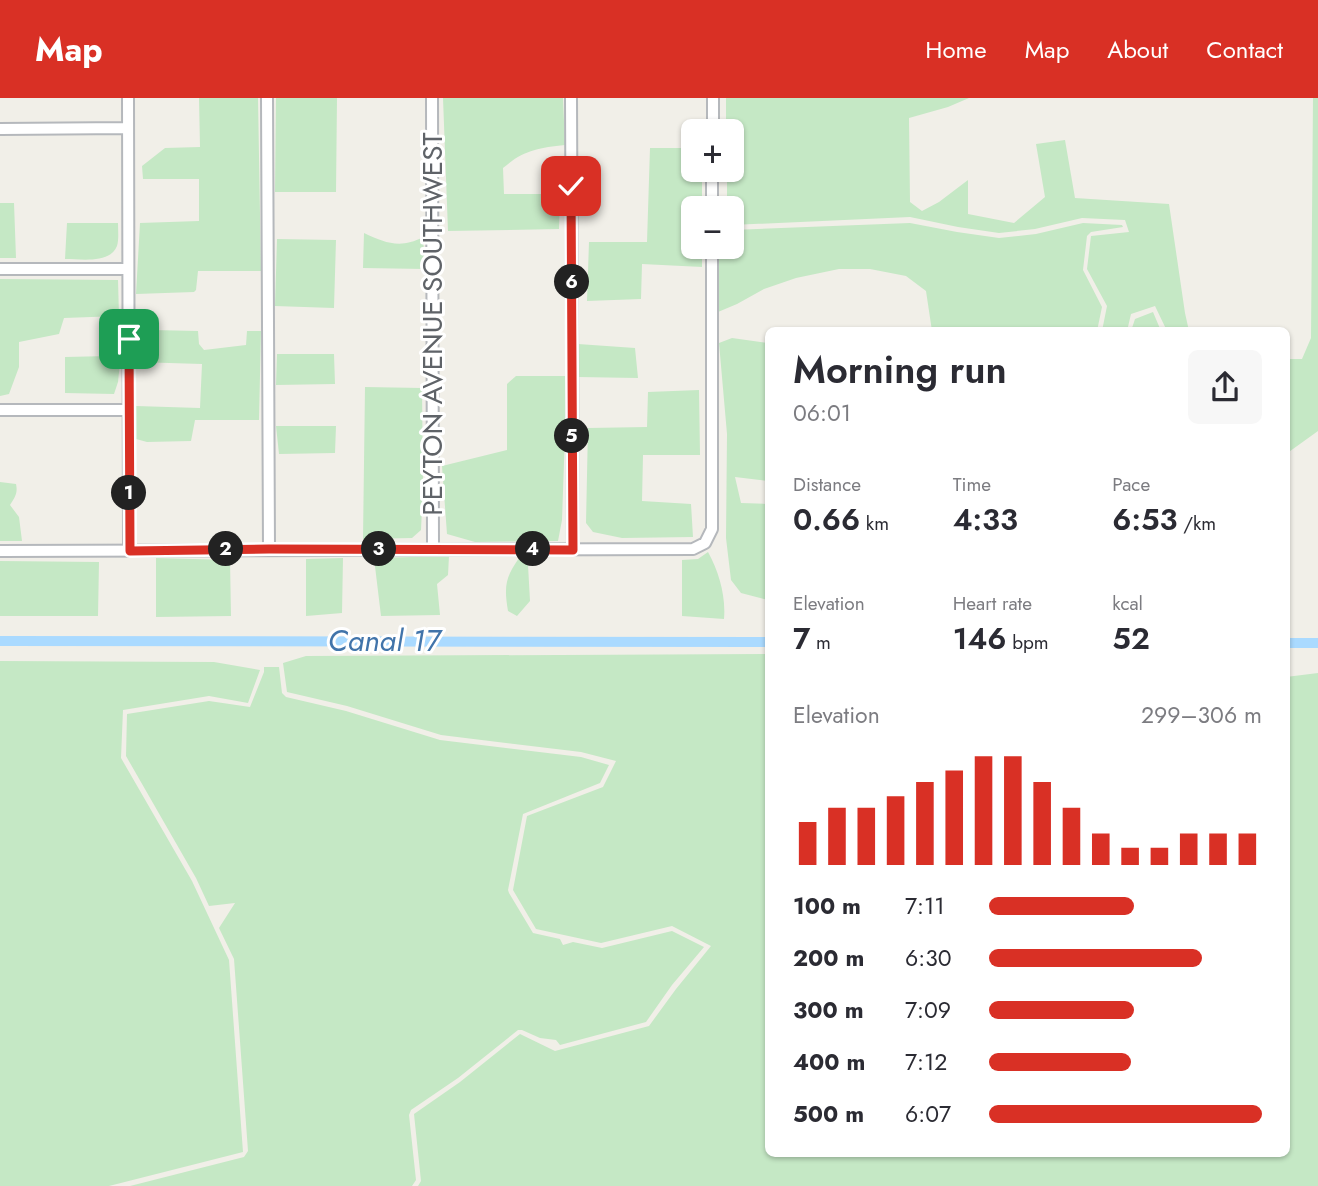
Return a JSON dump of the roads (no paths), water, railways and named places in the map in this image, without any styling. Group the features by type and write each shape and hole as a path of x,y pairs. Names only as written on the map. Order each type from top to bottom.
{"street":[{"path":"128,98 130,551"},
{"path":"267,98 269,549"},
{"name":"PEYTON AVENUE SOUTHWEST","path":"432,98 433,549"},
{"path":"571,98 573,550"},
{"path":"712,119 713,98"},
{"path":"0,129 128,128"},
{"path":"0,551 693,549 705,543 712,529 712,259"},
{"path":"0,269 128,269"},
{"path":"0,410 129,410"}],"waterway":[{"name":"Canal 17","path":"0,641 765,642"},
{"name":"Canal 17","path":"1290,643 1318,643"}]}
